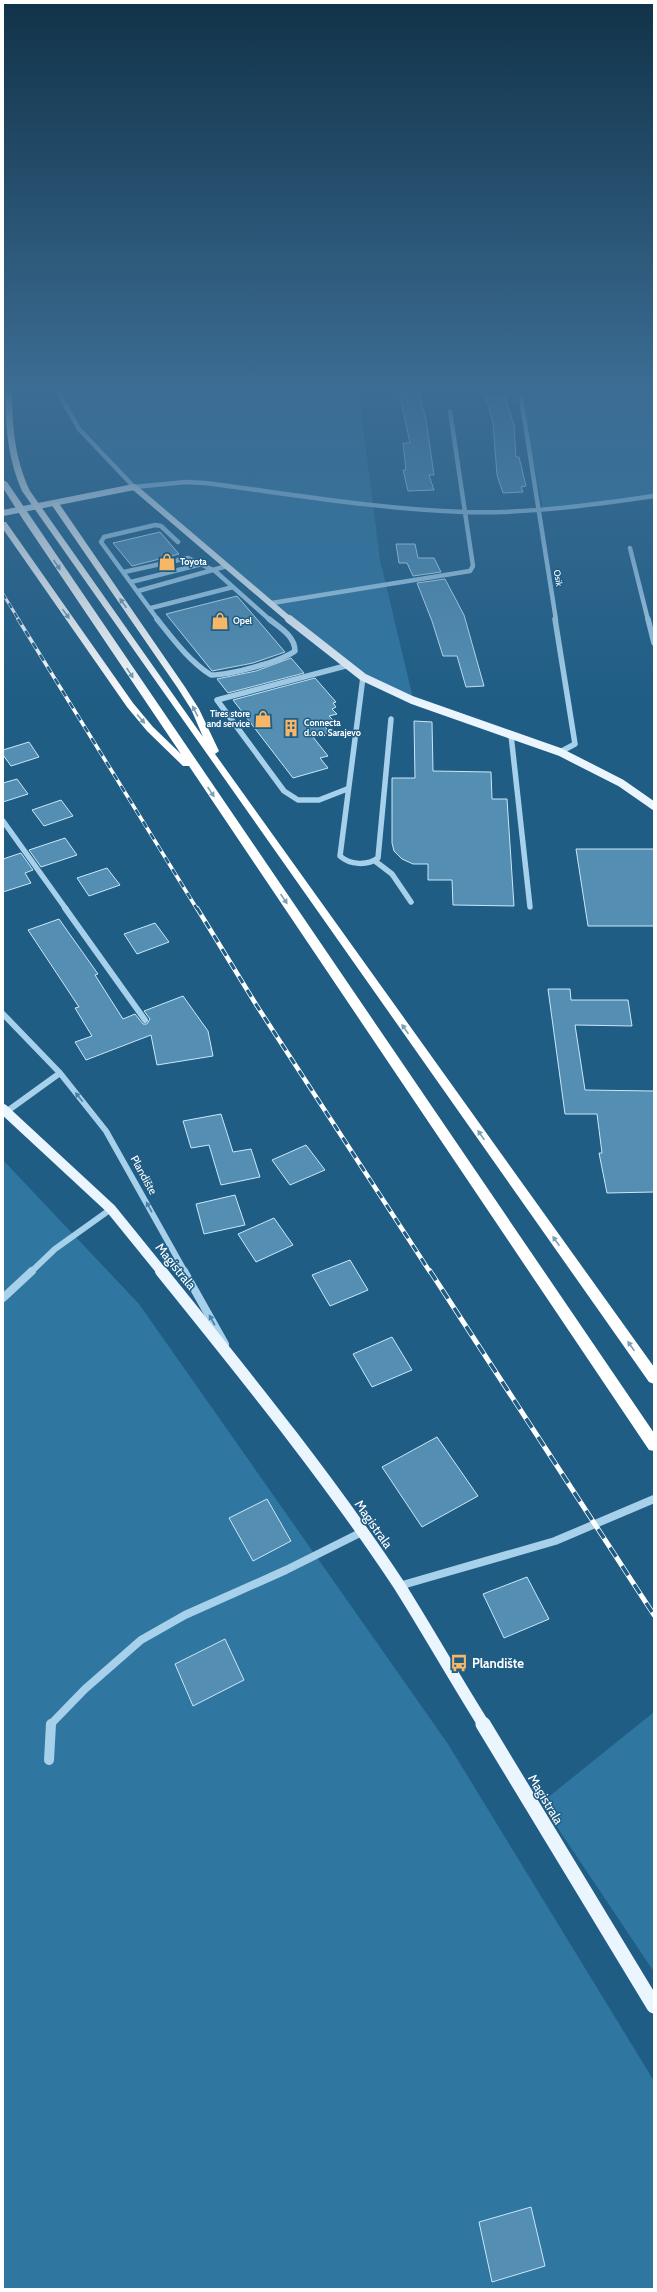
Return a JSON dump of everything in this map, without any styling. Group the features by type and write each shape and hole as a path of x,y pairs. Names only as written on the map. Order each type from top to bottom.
{"highway":[{"path":"10,494 654,1445"},
{"path":"28,494 222,772 654,1378"},
{"path":"55,504 195,709 222,772"},
{"path":"3,524 137,715 202,779"}],"main road":[{"path":"3,513 102,494"},
{"path":"142,494 227,566 363,677 412,700 560,752 621,783 654,806"},
{"name":"Magistrala","path":"4,1111 111,1208 238,1366 362,1532 399,1586 654,2006"}],"street":[{"path":"280,494 340,502 465,512 538,509 654,496"},
{"path":"272,603 470,571 473,566 462,494"},
{"name":"Osik","path":"536,494 576,744 560,752"},
{"path":"124,572 188,558 202,564 215,571 291,638 295,645 295,651 288,656 220,674 206,673 190,659 101,542 104,537 159,525 178,542"},
{"path":"630,548 654,643"},
{"path":"131,582 202,564"},
{"path":"138,591 215,571 227,566"},
{"path":"151,608 233,587"},
{"path":"347,789 319,800 298,800 284,791 217,700 349,665"},
{"path":"363,677 347,789 340,856 345,860 375,861 387,868 411,902"},
{"path":"375,861 378,858 391,719"},
{"path":"511,735 530,908"},
{"path":"3,821 145,1020"},
{"name":"Plandište","path":"3,1014 60,1073 106,1131 238,1366"},
{"path":"4,1111 60,1073"},
{"path":"3,1298 55,1249 111,1208"},
{"path":"399,1586 555,1540 654,1499"},
{"path":"49,1760 49,1726 85,1688 142,1640 185,1615 286,1570 362,1532"}],"shaded area":[{"path":"142,494 372,494 380,560 413,698 387,689 312,641"},
{"path":"540,494 654,494 654,496 543,509"},
{"path":"3,1160 139,1304 448,1744 654,2081 654,2289 3,2289"},
{"path":"654,1712 654,1972 541,1803"}],"building":[{"path":"160,532 179,554 132,566 113,543"},
{"path":"396,544 415,544 418,558 434,558 441,572 413,576 407,563 399,563"},
{"path":"445,579 464,615 484,686 466,687 457,656 443,656 432,621 417,583"},
{"path":"237,596 285,652 253,663 212,671 166,614"},
{"path":"291,658 304,673 228,693 217,679 256,671"},
{"name":"Connecta d.o.o. Sarajevo","path":"315,678 336,702 333,703 336,707 332,709 337,714 329,716 333,720 322,723 330,733 313,737 328,756 320,758 328,768 293,778 233,700"},
{"path":"414,721 432,722 433,771 491,772 492,799 507,799 514,906 453,905 452,880 428,880 428,864 413,864 402,859 394,851 392,843 392,778 415,778"},
{"path":"29,742 39,757 11,766 3,755 3,750"},
{"path":"17,779 28,794 3,802 3,783"},
{"path":"61,800 73,816 44,826 32,810"},
{"path":"65,838 77,855 41,867 29,850"},
{"path":"576,849 654,849 654,926 588,926"},
{"path":"21,853 33,870 25,873 31,883 3,892 3,859"},
{"path":"107,868 120,885 89,896 77,878"},
{"path":"59,919 98,974 95,975 123,1019 135,1014 143,1024 147,1024 150,1019 144,1011 183,996 208,1031 213,1056 157,1065 151,1035 86,1060 75,1042 92,1036 75,1008 79,1007 28,930"},
{"path":"155,923 169,942 137,954 124,934"},
{"path":"548,989 570,989 571,1000 628,1000 632,1026 575,1025 585,1090 654,1091 654,1192 607,1193 599,1153 602,1153 597,1114 565,1114"},
{"path":"221,1114 233,1152 251,1149 260,1177 221,1185 209,1145 191,1148 183,1121"},
{"path":"306,1145 325,1170 290,1185 272,1160"},
{"path":"235,1195 245,1225 204,1234 196,1204"},
{"path":"274,1218 293,1245 256,1262 238,1234"},
{"path":"350,1260 368,1290 330,1306 312,1275"},
{"path":"392,1337 412,1370 372,1387 353,1354"},
{"path":"437,1437 478,1496 422,1527 382,1467"},
{"path":"267,1499 291,1541 253,1561 229,1518"},
{"path":"527,1577 549,1619 504,1638 483,1594"},
{"path":"225,1639 244,1680 193,1706 175,1664"},
{"path":"531,2207 545,2266 492,2282 479,2222"}],"railway":[{"path":"3,594 19,620"},
{"path":"18,619 197,909"},
{"path":"197,908 257,1006 430,1272"},
{"path":"430,1271 654,1615"}],"place":[{"name":"Toyota","path":"167,562"},
{"name":"Opel","path":"220,621"},
{"name":"Tires store and service","path":"263,719"},
{"name":"Connecta d.o.o. Sarajevo","path":"291,728"},
{"name":"Plandište","path":"459,1663"}]}
